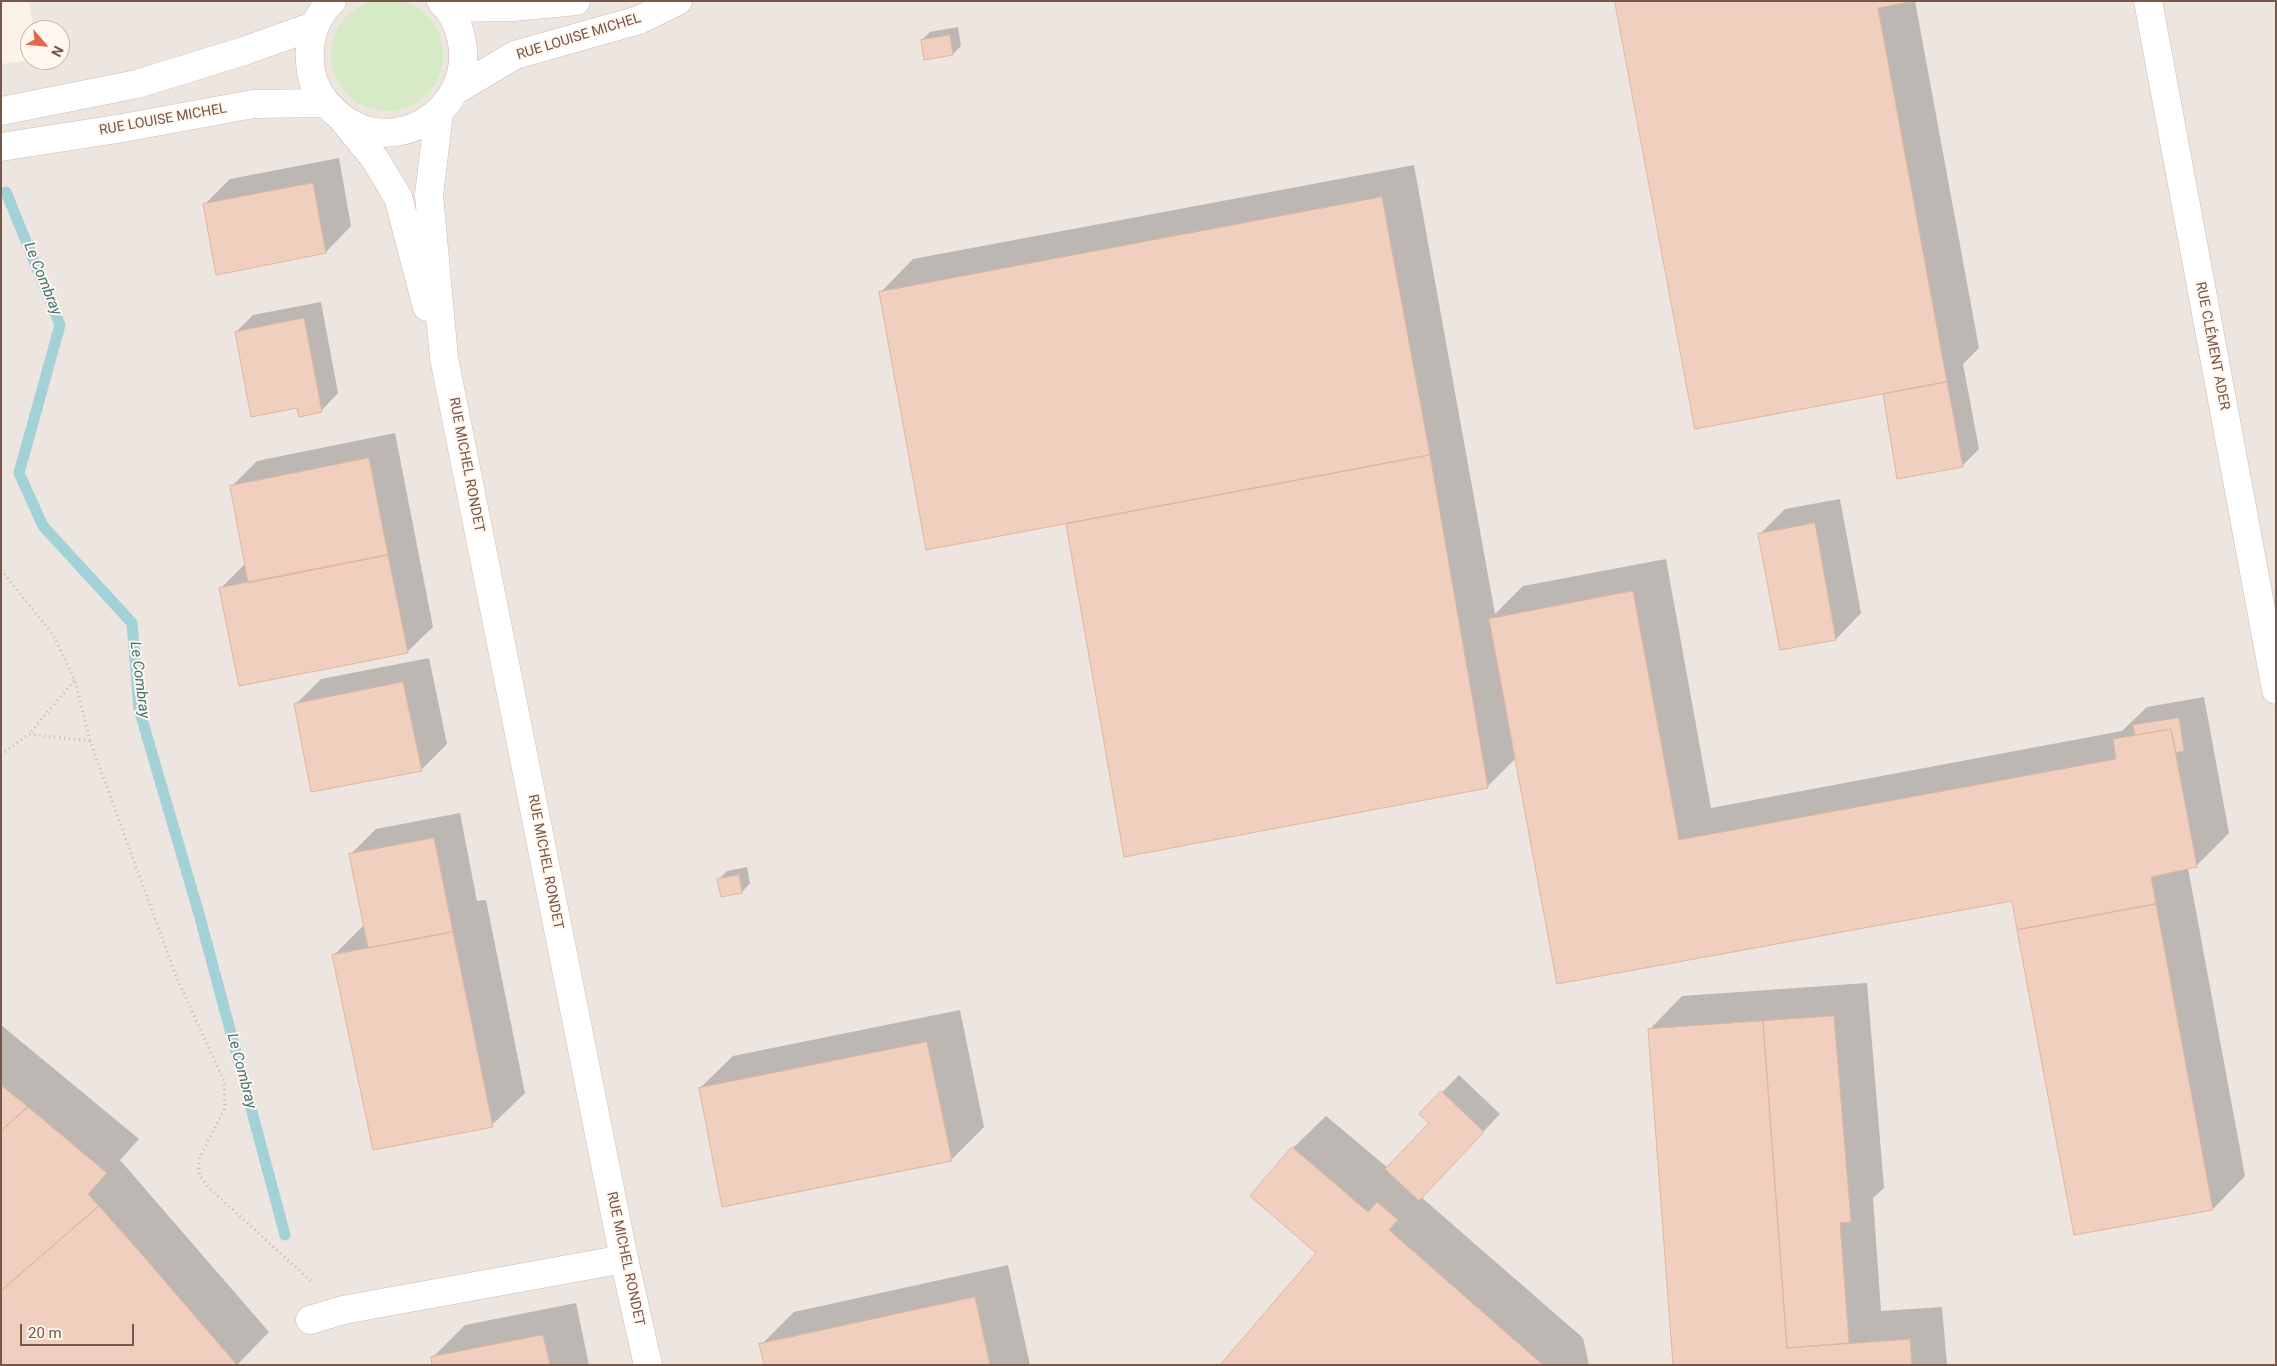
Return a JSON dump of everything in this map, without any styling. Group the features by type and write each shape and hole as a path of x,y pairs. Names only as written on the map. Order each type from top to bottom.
{"street":[{"path":"444,4 513,7 576,1"},
{"name":"RUE LOUISE MICHEL","path":"456,90 515,55 640,20 678,1"},
{"name":"RUE CLÉMENT ADER","path":"2148,1 2276,690"},
{"path":"324,9 308,53 312,79 325,103 344,121 368,131 393,133 418,127 439,113 456,90 463,69 464,48 459,26 444,4"},
{"path":"1,111 137,84 244,51 324,9"},
{"name":"RUE LOUISE MICHEL","path":"1,147 123,128 253,104 325,103"},
{"name":"RUE MICHEL RONDET","path":"439,113 430,195 444,358 624,1259 648,1365"},
{"name":"RUE MICHEL RONDET","path":"344,121 376,160 398,197 424,296 444,358"},
{"path":"310,1320 343,1310 624,1259"}],"path":[{"path":"1,570 54,636 75,680 90,741 176,976 224,1081 225,1108 199,1159 199,1174 209,1188 343,1310"},
{"path":"1,755 29,734 75,680"},
{"path":"29,734 90,741"}],"shaded area":[{"path":"29,1 2276,1 2276,1365 1,1365 1,64 20,61 20,70 70,70 70,20 32,20"}],"green space":[{"path":"387,-1 409,3 427,15 439,33 443,55 439,77 427,95 409,107 387,111 365,107 347,95 335,77 331,55 335,33 347,15 365,3"}],"building":[{"path":"1615,1 1914,1 1878,8 1947,382 1695,429"},
{"path":"950,35 953,55 924,60 921,40"},
{"path":"313,183 326,253 216,275 203,204"},
{"path":"1382,197 1430,455 926,550 879,292"},
{"path":"304,318 322,412 299,417 297,408 251,417 235,332"},
{"path":"1947,382 1963,467 1897,479 1883,394"},
{"path":"1430,455 1488,788 1124,857 1066,524"},
{"path":"369,458 388,555 248,583 230,486"},
{"path":"1815,523 1836,640 1780,650 1758,534"},
{"path":"388,555 408,653 239,686 219,588"},
{"path":"1633,591 1679,840 2116,759 2113,739 2171,729 2197,867 2151,877 2156,904 2017,930 2012,901 1557,984 1489,619"},
{"path":"403,682 422,771 311,792 294,704"},
{"path":"2179,718 2184,751 2176,753 2171,729 2135,735 2133,725"},
{"path":"434,838 453,932 368,948 349,854"},
{"path":"739,875 742,893 721,897 717,879"},
{"path":"2156,904 2213,1210 2074,1235 2017,930"},
{"path":"453,932 493,1127 373,1150 332,955"},
{"path":"1834,1016 1851,1222 1840,1223 1849,1343 1787,1348 1763,1021"},
{"path":"1763,1021 1787,1348 1910,1339 1912,1365 1673,1365 1648,1029"},
{"path":"927,1042 952,1161 722,1207 699,1088"},
{"path":"1,1085 28,1107 1,1131"},
{"path":"1441,1091 1484,1132 1419,1201 1385,1169 1429,1123 1419,1114"},
{"path":"28,1107 107,1173 88,1194 99,1206 1,1291 1,1131"},
{"path":"1292,1147 1368,1212 1377,1202 1398,1220 1389,1230 1543,1365 1220,1365 1316,1253 1250,1196"},
{"path":"99,1206 237,1365 1,1365 1,1291"},
{"path":"975,1297 990,1365 764,1365 759,1344"},
{"path":"543,1335 550,1365 432,1365 431,1357"}],"waterway":[{"name":"Le Combray","path":"6,192 60,325 19,473 43,526 132,623 139,709 199,914 285,1235"}]}
